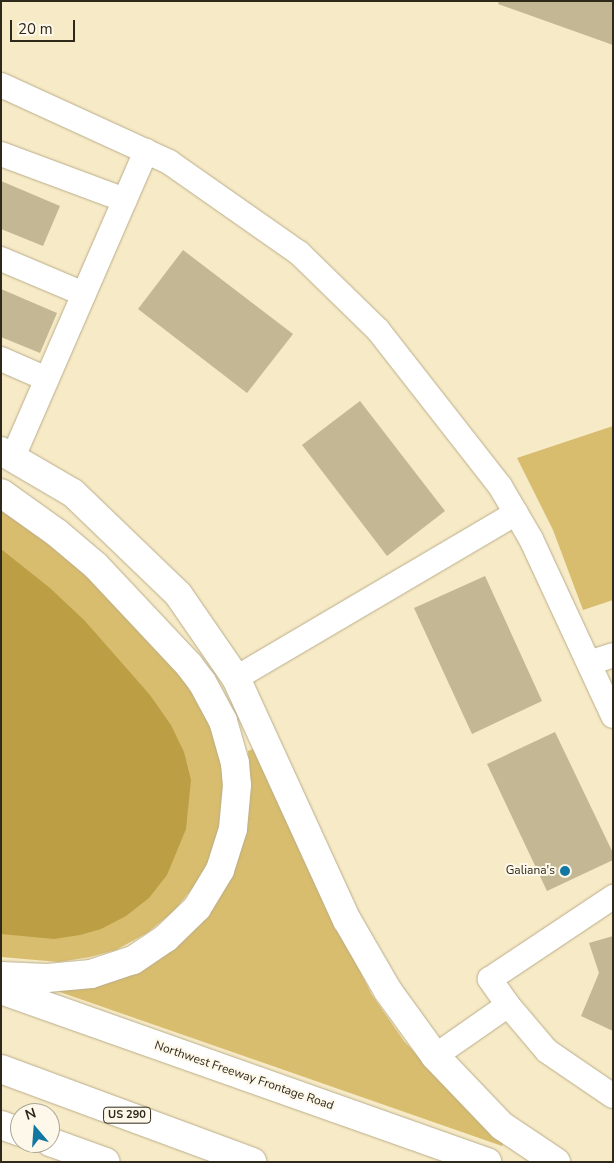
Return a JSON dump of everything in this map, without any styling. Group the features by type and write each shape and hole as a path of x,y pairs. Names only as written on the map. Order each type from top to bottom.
{"main road":[{"path":"7,454 73,493 171,588 236,678 347,920 388,991 435,1056 502,1126 556,1162"},
{"path":"1,493 58,533 96,566 193,671 223,721 234,756 237,785 233,829 220,870 197,908 166,938 133,960 91,974 47,978 1,976"},
{"name":"Northwest Freeway Frontage Road","path":"1,990 487,1162"},
{"name":"US 290","path":"1,1068 252,1162"},
{"path":"60,1146 106,1162"}],"lane":[{"path":"1,85 169,162 299,253 378,330 479,456 516,513 613,716"},
{"path":"7,454 47,379 146,151"},
{"path":"1,154 125,200"},
{"path":"1,259 84,294"},
{"path":"1,359 47,379"},
{"path":"236,678 516,513"},
{"path":"588,663 613,655"},
{"path":"613,897 490,979 508,1005 547,1051 613,1096"},
{"path":"435,1056 508,1005"}],"shaded area":[{"path":"613,426 613,600 583,610 553,530 517,458"},
{"path":"1,504 74,558 177,670 201,703 216,735 225,769 224,799 219,829 211,857 195,885 174,911 147,933 116,950 90,957 59,962 1,957"},
{"path":"1,549 50,588 85,621 150,695 171,725 184,752 191,780 186,829 167,875 149,898 126,916 101,929 80,935 54,939 1,934"},
{"path":"255,748 326,904 372,995 404,1041 441,1081 505,1139 502,1146 57,991 60,987 183,936 249,772 248,751"}],"building":[{"path":"499,1 613,1 613,45 498,4"},
{"path":"1,181 60,206 43,246 1,229"},
{"path":"183,250 293,334 247,393 138,309"},
{"path":"1,289 57,313 40,353 1,337"},
{"path":"360,401 445,511 387,556 302,445"},
{"path":"485,576 542,701 472,734 414,608"},
{"path":"555,732 613,853 613,860 547,891 487,764"},
{"path":"613,936 613,1031 581,1016 599,973 589,943"}],"place":[{"name":"Galiana's","path":"565,871"}]}
